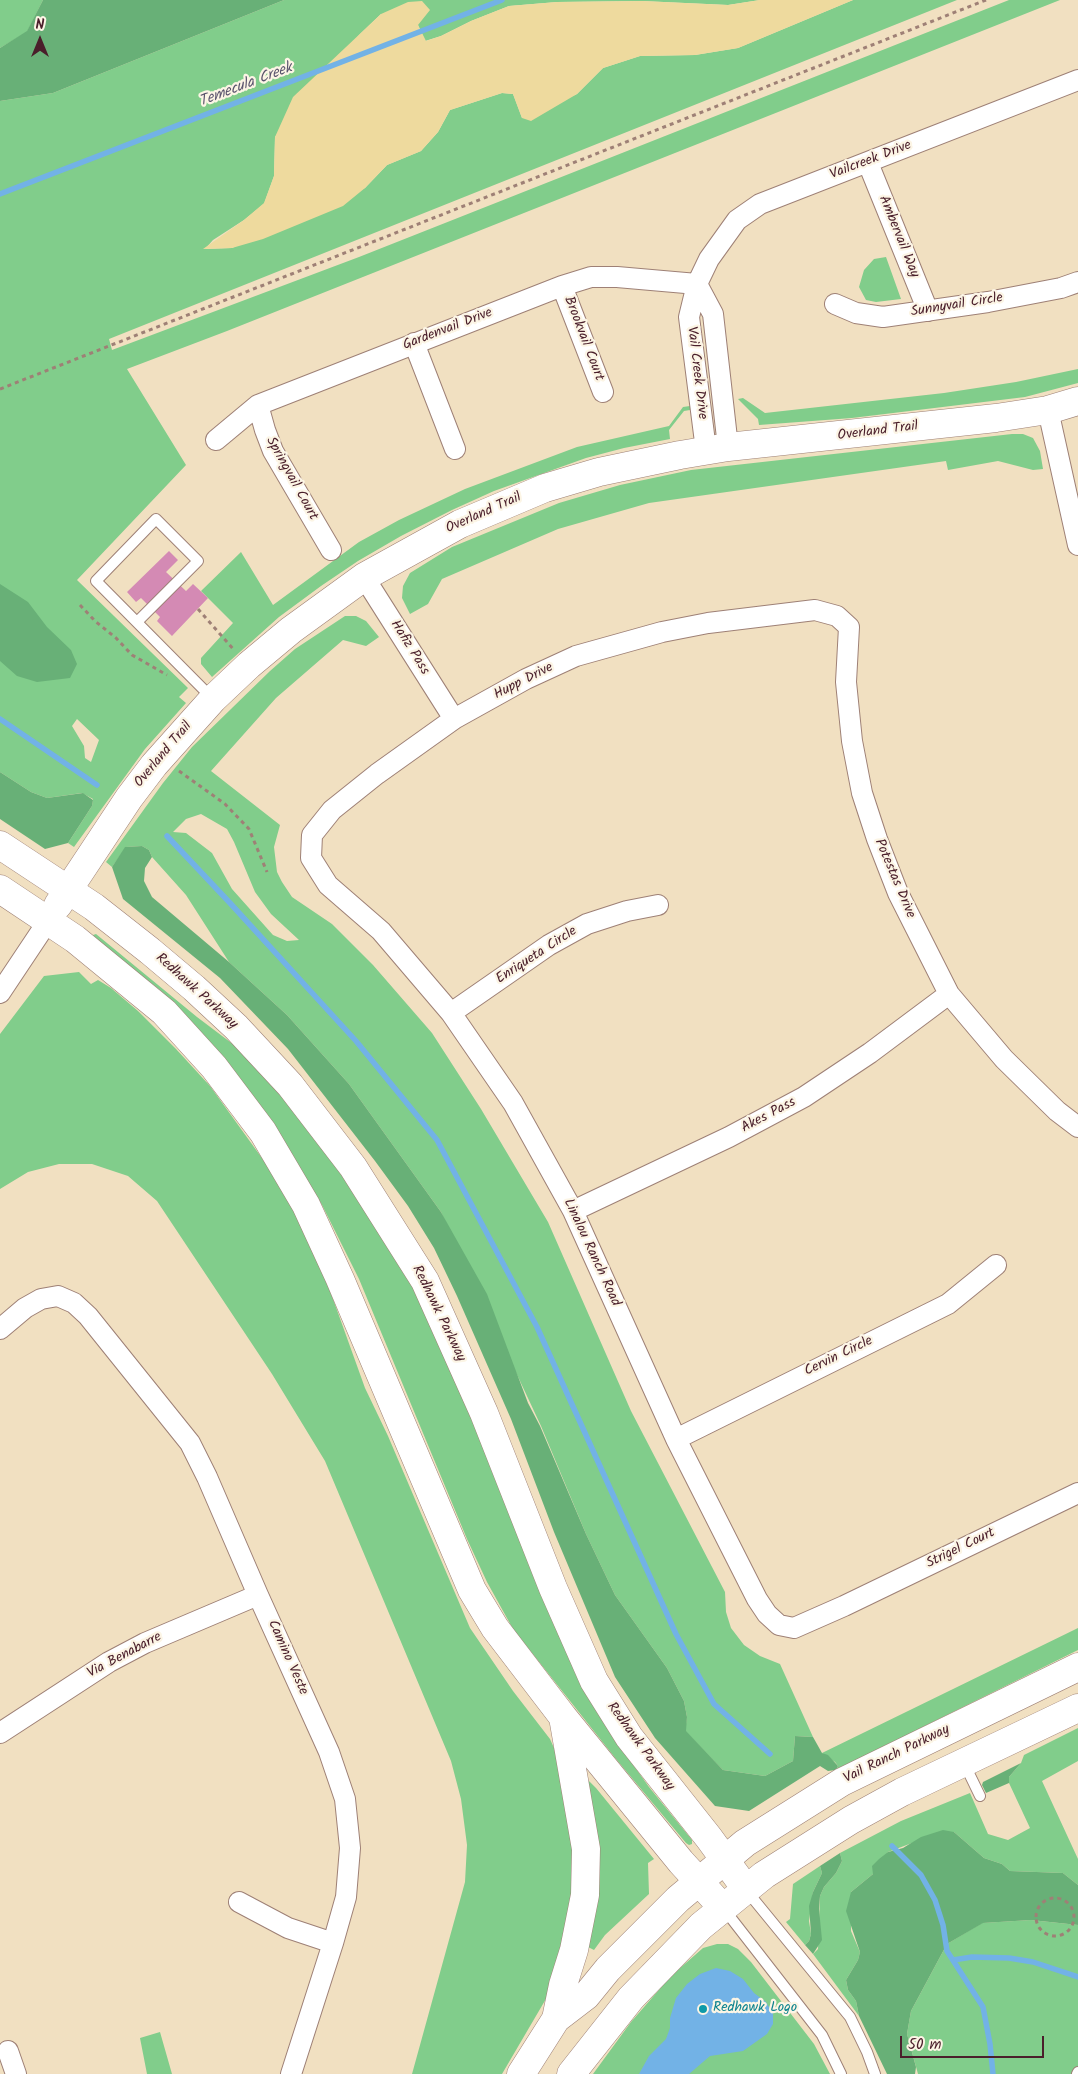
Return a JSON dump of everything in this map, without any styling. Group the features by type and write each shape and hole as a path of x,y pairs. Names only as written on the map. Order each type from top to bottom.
{"main road":[{"name":"Overland Trail","path":"48,921 139,785 180,734 248,665 291,630 364,577 460,524 545,488 599,472 717,449 986,420 1048,410 1078,401"},
{"name":"Redhawk Parkway","path":"0,845 68,890 150,951 236,1027 290,1085 354,1167 425,1281 484,1413 553,1588 594,1681 630,1737 746,1889"},
{"path":"0,889 75,939 164,1012 214,1067 263,1132 306,1205 329,1254 472,1590 495,1628 563,1717 681,1862 723,1908"},
{"name":"Vail Ranch Parkway","path":"725,1860 745,1843 842,1782 1078,1667"},
{"path":"572,2074 631,1998 701,1926 764,1875 851,1820 902,1792 1078,1708"},
{"path":"556,2019 563,1985 574,1950 585,1895 586,1849 563,1717"},
{"path":"520,2074 556,2019 586,1996 608,1968 678,1899 725,1860"}],"street":[{"name":"Vailcreek Drive","path":"697,284 709,258 737,220 760,204 1078,80"},
{"name":"Ambervail Way","path":"868,163 928,311"},
{"name":"Gardenvail Drive","path":"216,440 258,405 562,286 591,277 618,277 697,284"},
{"name":"Sunnyvail Circle","path":"835,304 856,312 883,317 997,301 1060,288 1078,282"},
{"name":"Vail Creek Drive","path":"697,284 713,314 706,359 717,449"},
{"name":"Brookvail Court","path":"562,286 603,392"},
{"path":"414,343 455,449"},
{"name":"Springvail Court","path":"258,405 273,451 331,550"},
{"path":"1048,410 1078,545"},
{"name":"Hafiz Pass","path":"364,577 454,719"},
{"name":"Potestas Drive","path":"800,612 815,610 837,616 849,627 846,682 852,741 862,793 898,893 949,994 1004,1059 1057,1112 1078,1127"},
{"name":"Hupp Drive","path":"311,858 312,835 332,810 377,774 454,719 526,679 584,654 662,632 708,623 800,612"},
{"name":"Linalou Ranch Road","path":"311,858 328,885 381,931 451,1013 512,1103 573,1211 676,1439 757,1600 767,1614 779,1624 794,1628 844,1606"},
{"name":"Enriqueta Circle","path":"451,1013 549,944 587,924 627,910 658,906"},
{"path":"0,993 48,921"},
{"name":"Akes Pass","path":"573,1211 729,1137 804,1097 870,1053 949,994"},
{"name":"Cervin Circle","path":"676,1439 948,1304 996,1265"},
{"name":"Camino Veste","path":"0,1329 25,1308 42,1299 58,1296 74,1302 88,1316 190,1443 208,1477 258,1595 330,1752 345,1799 350,1848 346,1897 334,1943 291,2074"},
{"name":"Strigel Court","path":"844,1606 1078,1493"},
{"name":"Via Benabarre","path":"0,1732 109,1662 145,1643 258,1595"},
{"path":"239,1902 288,1928 334,1943"},
{"path":"8,2051 16,2074"}],"lane":[{"path":"137,622 198,560 156,519 96,581 213,699"},
{"path":"964,1763 980,1796"},
{"path":"746,1889 850,2016 867,2052 874,2074"},
{"path":"723,1908 822,2035 841,2074"}],"path":[{"path":"0,389 986,0"},
{"path":"80,605 94,621 116,638 132,655 169,676"},
{"path":"198,609 234,650"},
{"path":"178,770 225,804 248,829 267,872"},
{"path":"1052,1898 1063,1899 1071,1907 1075,1918 1072,1928 1064,1934 1053,1936 1045,1934 1037,1917 1038,1908 1044,1901 1052,1898"},
{"path":"1072,1928 1077,1930"}],"green space":[{"path":"0,0 43,0 27,32 0,48"},
{"path":"43,0 284,0 53,93 0,101 0,48 27,31"},
{"path":"284,0 760,0 728,5 642,1 557,2 509,6 471,21 441,36 425,41 418,25 381,14 360,34 275,137 274,176 264,204 244,220 213,240 205,249 232,248 365,188 387,165 421,151 438,132 450,110 502,93 513,94 522,118 577,94 603,68 640,56 695,55 738,48 853,0 957,0 109,339 112,350 359,257 1009,0 1060,0 127,369 186,465 77,580 188,688 179,697 186,703 145,749 74,847 68,843 92,806 93,799 82,793 47,798 31,792 0,772 0,101 53,93","holes":["77,719 99,740 91,762 85,758 84,746 72,726"]},
{"path":"886,257 901,299 876,302 866,300 859,287 864,270 874,259"},
{"path":"1078,369 1078,383 1025,397 852,418 759,425 758,419 738,399 743,398 765,413 944,393 1016,382"},
{"path":"690,406 690,410 684,411 669,430 670,439 586,458 494,491 401,536 358,561 279,617 212,677 201,664 201,658 233,623 201,591 241,552 273,605 359,542 399,520 465,489 577,447 669,426 683,407"},
{"path":"1023,434 1033,438 1040,451 1043,469 1033,470 998,461 948,470 946,461 649,503 558,529 442,579 428,604 410,614 402,598 403,586 410,573 452,547 559,503 620,485 691,470"},
{"path":"0,584 28,602 47,627 71,650 77,664 70,678 37,682 17,676 0,661"},
{"path":"345,616 356,616 366,621 379,637 366,646 343,640 276,698 211,771 280,825 274,847 277,872 292,897 332,924 373,965 432,1033 481,1109 548,1222 631,1411 725,1592 726,1612 731,1628 744,1645 760,1656 780,1664 813,1737 795,1736 793,1761 765,1776 723,1770 685,1731 687,1717 684,1701 667,1668 615,1595 586,1534 541,1426 441,1212 349,1084 287,1015 229,962 186,895 152,857 149,850 142,846 126,847 112,867 106,862 163,783 192,747 295,649","holes":["201,814 227,829 255,892 271,914 299,940 287,941 273,935 232,889 212,853 186,833 173,832 186,819"]},
{"path":"0,772 31,792 47,798 83,793 93,800 92,806 68,843 45,849 0,819"},
{"path":"142,846 149,850 152,857 145,868 144,881 152,897 229,962 287,1015 349,1084 441,1212 487,1294 528,1403 615,1595 667,1668 684,1701 687,1717 686,1731 723,1770 765,1776 793,1761 795,1736 813,1737 822,1753 828,1755 838,1766 836,1770 828,1771 820,1766 749,1811 715,1806 655,1738 615,1677 554,1532 511,1419 434,1248 408,1206 375,1161 288,1049 220,978 123,899 112,867 125,847"},
{"path":"96,934 197,1017 242,1051 291,1104 348,1178 421,1297 575,1670 607,1728 649,1787 692,1840 692,1844 686,1843 616,1759 513,1629 487,1582 467,1539 359,1279 322,1205 285,1144 199,1031 161,991 95,939 93,935"},
{"path":"79,972 91,984 98,980 111,988 138,1011 176,1049 210,1086 272,1172 310,1235 365,1388 388,1436 470,1628 513,1691 550,1739 567,1777 576,1884 550,1992 502,2074 412,2074 465,1882 467,1845 461,1799 451,1761 325,1461 272,1374 157,1201 128,1176 92,1164 59,1164 28,1172 0,1189 0,1034 44,976"},
{"path":"1078,1628 1078,1650 836,1770 838,1766 835,1762 822,1753"},
{"path":"1078,1728 1078,1761 1042,1781 1078,1859 1078,1885 1063,1873 1010,1871 1002,1864 984,1858 954,1832 912,1843 888,1852 873,1874 851,1892 851,1931 860,1952 858,1960 846,1980 848,1990 856,2001 859,2016 813,1954 818,1949 820,1896 842,1861 840,1853 901,1821 970,1793 988,1834 1008,1840 1030,1828 1009,1783 1009,1777 1021,1763 1024,1755"},
{"path":"1021,1763 1009,1777 1009,1783 986,1793 982,1785 983,1782"},
{"path":"585,1777 654,1859 648,1863 649,1894 605,1935 594,1950 584,1945"},
{"path":"943,1830 954,1832 984,1858 1002,1864 1010,1871 1063,1873 1078,1885 1078,1925 1031,1920 983,1923 947,1944 911,2011 907,2034 916,2067 915,2074 887,2074 859,2016 856,2001 848,1990 846,1980 858,1960 860,1952 846,1911 851,1892 873,1874 872,1866 879,1859 888,1852 903,1848 921,1837"},
{"path":"840,1853 842,1861 820,1896 819,1909 822,1940 813,1954 805,1945 809,1941 811,1934 809,1906 822,1873 820,1866"},
{"path":"820,1866 822,1873 813,1892 809,1921 811,1934 809,1941 805,1945 786,1922 790,1919 793,1884"},
{"path":"1031,1920 1078,1925 1078,2074 918,2074 907,2034 911,2011 947,1944 982,1923"},
{"path":"717,1944 728,1944 738,1949 751,1962 814,2044 830,2074 593,2074 631,2022 671,1976 703,1948"},
{"path":"160,2032 172,2074 147,2074 140,2038"}],"sand":[{"path":"760,0 853,0 738,48 695,55 640,56 603,68 577,94 531,121 522,118 513,94 502,93 450,110 438,132 421,151 387,165 365,188 343,206 263,239 232,248 203,249 244,220 264,203 274,176 275,137 293,97 381,14 408,2 422,1 430,10 418,25 426,41 509,6 557,2 642,1 728,5"}],"water":[{"path":"716,1968 730,1971 743,1979 754,1993 766,2002 773,2014 773,2024 767,2034 743,2051 710,2056 689,2074 639,2074 649,2056 666,2039 676,1998 687,1984 700,1974"}],"building":[{"path":"169,551 178,560 166,572 186,591 193,584 208,598 172,636 157,621 160,617 141,598 136,602 127,592"}],"waterway":[{"name":"Temecula Creek","path":"0,194 502,0"},
{"path":"0,719 97,785"},
{"path":"167,836 356,1041 437,1140 537,1327 676,1634 714,1704 770,1754"},
{"path":"892,1846 921,1875 935,1900 943,1925 947,1951 983,2007 993,2074"},
{"path":"953,1960 972,1957 1009,1958 1033,1962 1078,1977"}],"place":[{"name":"Redhawk Logo","path":"703,2009"}]}
